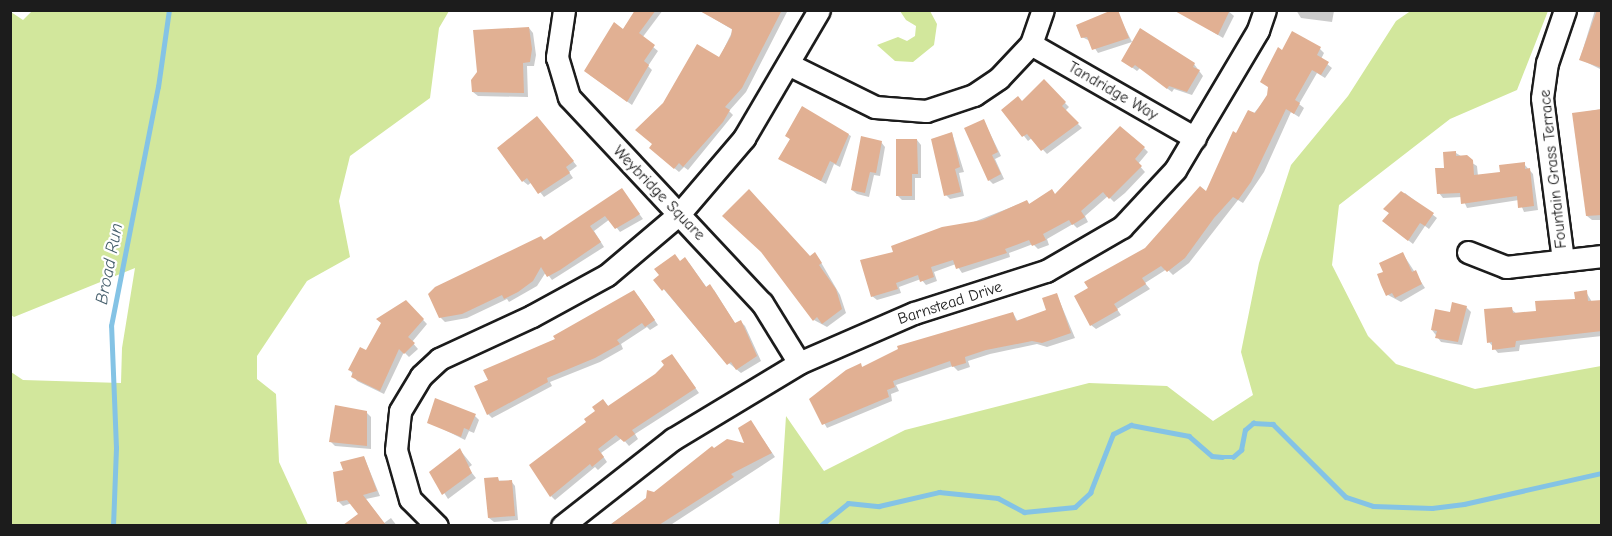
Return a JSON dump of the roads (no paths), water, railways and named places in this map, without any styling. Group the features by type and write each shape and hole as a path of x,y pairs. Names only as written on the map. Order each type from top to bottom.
{"street":[{"name":"Weybridge Square","path":"564,10 557,57 569,97 762,303 799,363"},
{"path":"437,525 410,499 396,450 400,411 422,376 439,359 541,311 607,275 680,213 744,138 819,10"},
{"path":"788,64 876,107 926,111 974,95 999,78 1031,44 1043,10"},
{"name":"Barnstead Drive","path":"562,525 674,439 799,363 914,313 1046,271 1074,258 1142,210 1195,138 1258,30 1265,10"},
{"name":"Fountain Grass Terrace","path":"1563,260 1542,98 1547,63 1565,10"},
{"name":"Tandridge Way","path":"1031,44 1195,138"},
{"path":"1468,252 1506,267 1602,256"}],"waterway":[{"name":"Broad Run","path":"113,526 116,448 111,326 158,87 169,10"},
{"path":"820,526 848,503 879,506 939,492 998,498 1024,512 1075,507 1090,493 1113,434 1131,425 1189,436 1212,456 1233,457 1241,450 1245,430 1253,423 1273,424 1346,497 1373,506 1432,508 1464,504 1602,473"}]}
